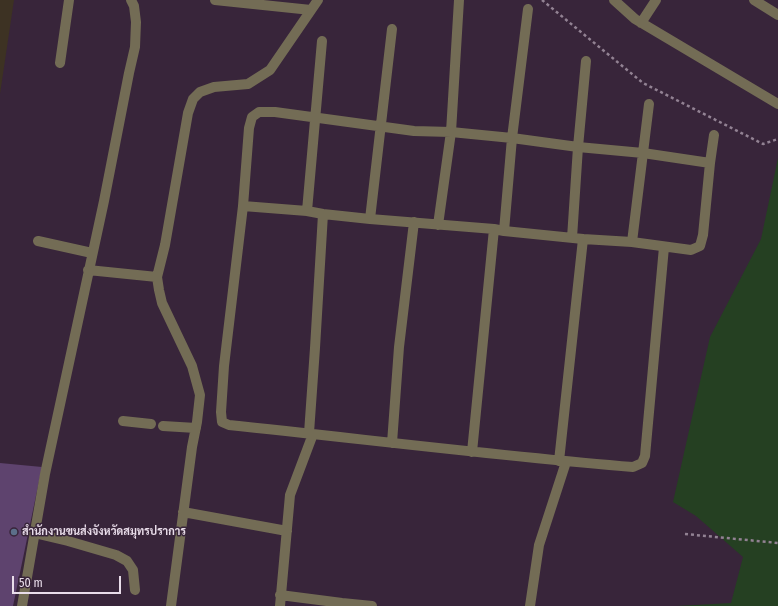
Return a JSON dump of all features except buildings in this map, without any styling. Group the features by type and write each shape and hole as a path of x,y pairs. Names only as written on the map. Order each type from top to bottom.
{"street":[{"path":"60,62 69,0"},
{"path":"22,606 45,474 135,47 136,22 134,6 131,0"},
{"path":"215,0 311,10"},
{"path":"171,606 200,395 192,366 162,303 157,277 165,245 188,113 193,99 200,92 214,87 248,84 270,70 318,0"},
{"path":"438,225 450,132 459,0"},
{"path":"614,0 635,19 778,104"},
{"path":"642,23 656,0"},
{"path":"754,0 778,15"},
{"path":"472,452 528,9"},
{"path":"370,219 392,29"},
{"path":"307,211 322,41"},
{"path":"530,606 538,545 562,461 578,238 578,147 586,61"},
{"path":"632,242 649,104"},
{"path":"664,247 645,456 642,463 633,467 472,452 229,425 222,422 221,412 224,366 249,128 252,117 259,112 275,112 414,131 450,132 512,138 578,147 643,153 710,163"},
{"path":"242,206 632,242 691,250 700,246 704,235 714,135"},
{"path":"280,606 290,495 311,433 323,214"},
{"path":"392,443 399,347 414,222"},
{"path":"38,241 92,253"},
{"path":"88,270 157,277"},
{"path":"123,421 151,424"},
{"path":"163,426 196,428"},
{"path":"183,512 287,531"},
{"path":"34,533 116,555 127,561 133,570 135,590"},
{"path":"280,594 372,606"}],"path":[{"path":"542,0 643,83 763,144 778,139"},
{"path":"685,534 778,543"}],"shaded area":[{"path":"0,0 14,0 0,94"}],"green space":[{"path":"778,158 778,606 676,606 731,603 743,557 696,516 673,502 710,337 761,239"}],"place":[{"name":"สำนักงานขนส่งจังหวัดสมุทรปราการ","path":"14,532"}]}
